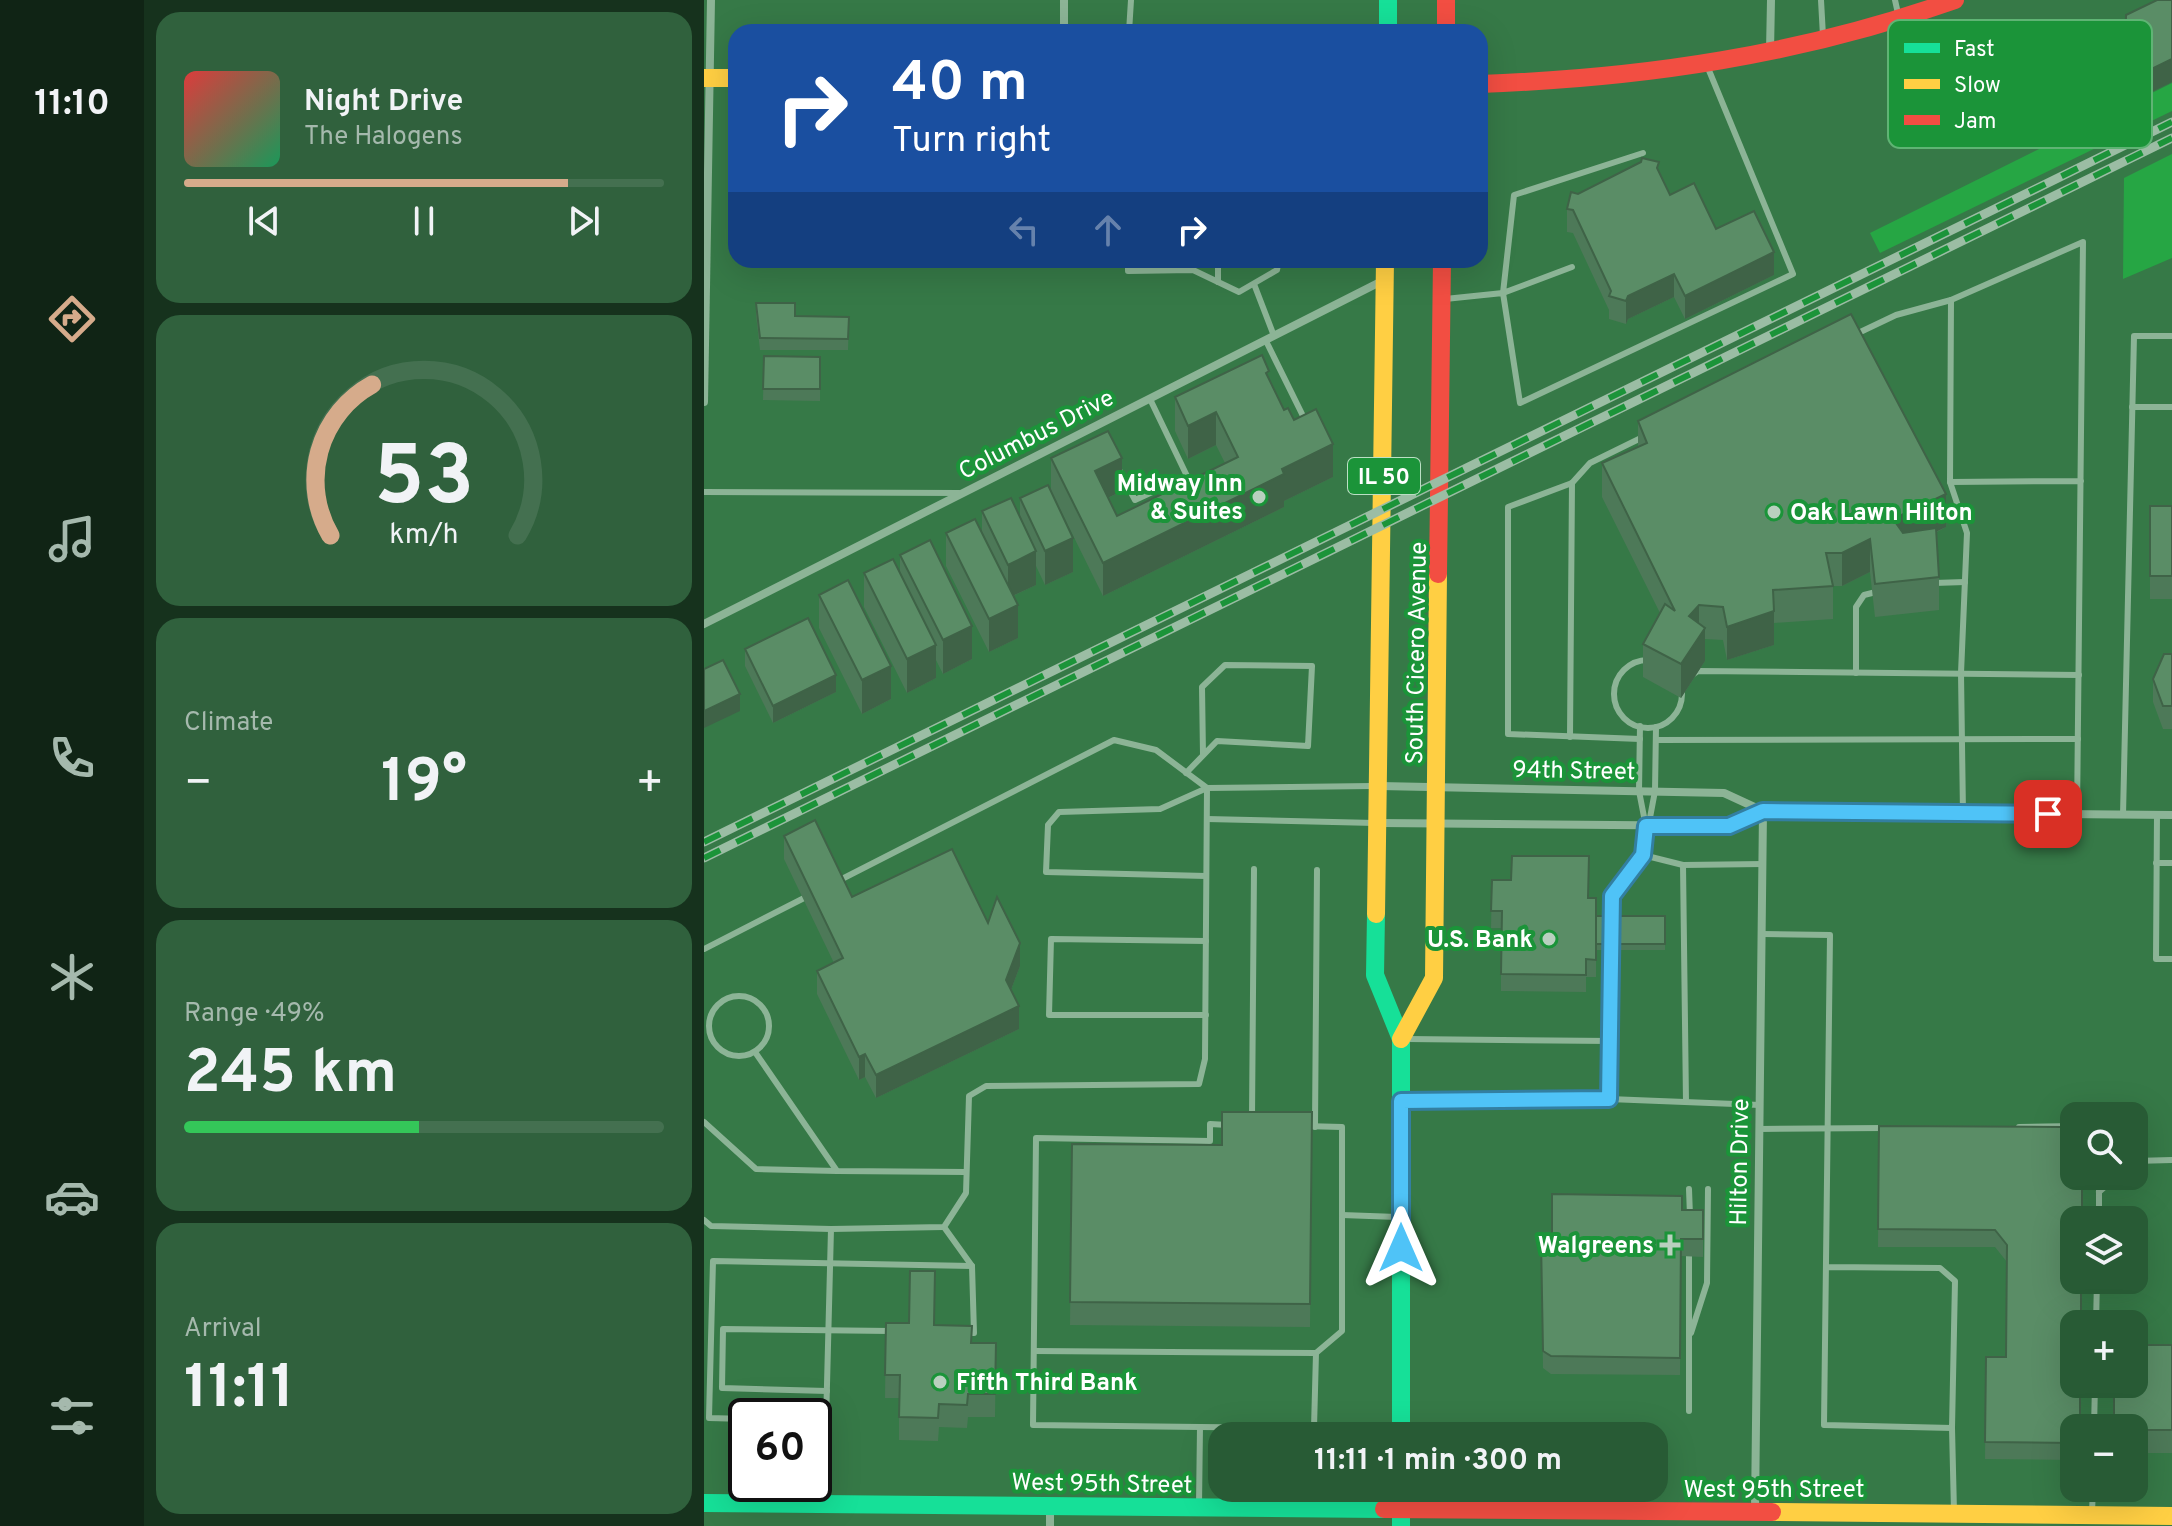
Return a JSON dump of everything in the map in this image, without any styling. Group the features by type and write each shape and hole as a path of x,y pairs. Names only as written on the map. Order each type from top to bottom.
{"main road":[{"path":"1388,0 1388,24"},
{"path":"1446,0 1446,24"},
{"path":"1903,20 1955,0"},
{"path":"1488,84 1610,78 1707,66 1770,54 1888,24"},
{"path":"707,78 728,78"},
{"name":"South Cicero Avenue","path":"1385,268 1375,975 1401,1039 1401,1422"},
{"name":"South Cicero Avenue","path":"1401,1039 1434,978 1442,268"},
{"name":"West 95th Street","path":"704,1503 1199,1509 1401,1518 1755,1513 2092,1515 2113,1521 2172,1516"}],"street":[{"path":"704,402 707,78 711,0"},
{"path":"1064,0 1064,24"},
{"path":"1770,54 1771,0"},
{"name":"Columbus Drive","path":"704,624 1385,280"},
{"name":"94th Street","path":"1380,786 1724,793 1763,811 2172,815"},
{"name":"94th Street","path":"1379,823 1729,826 1763,811"},
{"name":"Hilton Drive","path":"1755,1513 1763,811"},
{"path":"1050,1507 1050,1526"}],"lane":[{"path":"1130,24 1131,0"},
{"path":"1821,0 1823,41"},
{"path":"1895,0 1900,20"},
{"path":"1643,153 1514,195 1503,293 1520,403 1793,274 1707,66"},
{"path":"1840,342 1896,315 1951,300 2083,242 2077,815"},
{"path":"1441,300 1503,293 1572,267"},
{"path":"1128,268 1128,271 1193,270 1239,292 1277,268"},
{"path":"1218,268 1218,282"},
{"path":"1254,284 1270,338 1305,420"},
{"path":"1951,300 1950,482 1967,533 1961,673 1963,814"},
{"path":"2123,815 2134,336 2172,336"},
{"path":"1115,463 1135,500 1187,476 1150,399"},
{"path":"2132,407 2172,407"},
{"path":"1095,427 1102,439"},
{"path":"1640,739 1508,734 1508,507 1572,483 1590,463 1646,436"},
{"path":"1950,482 2081,481"},
{"path":"1570,737 1572,483"},
{"path":"704,492 962,493"},
{"path":"1922,584 1965,582"},
{"path":"1856,673 1856,607 1864,595 1893,588"},
{"path":"1639,661 1660,662 1669,668 1680,685 1682,696 1674,715 1656,727 1640,726 1626,720 1615,703 1614,692 1621,673 1639,661"},
{"path":"1186,773 1217,741 1308,746 1312,666 1225,665 1202,687 1203,755"},
{"path":"1680,685 1698,671 2079,675"},
{"path":"1640,726 1639,791 1646,826"},
{"path":"1609,1099 1612,896 1643,855 1655,791 1656,727"},
{"path":"1656,740 2078,739"},
{"path":"831,884 1114,740 1156,750 1207,788"},
{"path":"1206,876 1046,872 1048,825 1059,812 1160,809 1207,788 1380,786"},
{"path":"944,1227 966,1193 969,1096 986,1086 1199,1084 1205,1059 1207,788"},
{"path":"2157,815 2156,959 2172,959"},
{"path":"1207,819 1379,823"},
{"path":"1643,855 1683,865 1763,864"},
{"path":"2156,863 2172,863"},
{"path":"1683,865 1686,1102"},
{"path":"1252,1125 1254,869"},
{"path":"1315,1127 1317,870"},
{"path":"704,949 817,891"},
{"path":"1762,934 1830,935 1824,1425 1952,1428"},
{"path":"1206,941 1051,939 1049,1015 1206,1015"},
{"path":"704,1047 716,1046 734,1056 755,1052 768,1035 767,1015 762,1006 743,996 723,1000 715,1007 708,1026 716,1046"},
{"path":"1401,1039 1611,1041"},
{"path":"755,1052 837,1171"},
{"path":"1401,1101 1609,1099 1760,1105"},
{"path":"704,1122 756,1169 966,1172"},
{"path":"1238,1125 1210,1124 1210,1141 1036,1138 1033,1425 1314,1428 1316,1353"},
{"path":"1034,1351 1316,1353 1342,1331 1342,1127 1300,1126"},
{"path":"2013,1127 2060,1126"},
{"path":"1759,1129 1890,1128"},
{"path":"2148,1161 2172,1160"},
{"path":"1689,1189 1690,1228"},
{"path":"1689,1340 1707,1283 1708,1189"},
{"path":"2099,1206 2101,1190"},
{"path":"1342,1215 1401,1217"},
{"path":"704,1220 707,1226 831,1229 944,1227"},
{"path":"944,1227 972,1266 974,1333 959,1333"},
{"path":"827,1398 831,1229"},
{"path":"1689,1256 1689,1411"},
{"path":"728,1419 709,1418 713,1261 972,1266"},
{"path":"1826,1267 1940,1268 1955,1281 1954,1514"},
{"path":"827,1391 722,1388 723,1329 900,1331"},
{"path":"1199,1509 1200,1427"},
{"path":"2092,1502 2092,1515"}],"green space":[{"path":"2172,83 2172,111 2152,121 2152,93"},
{"path":"2041,148 2096,148 1880,253 1870,233"},
{"path":"2172,154 2172,258 2123,279 2124,178"}],"building":[{"path":"2157,0 2172,0 2172,59 2152,69 2152,20 2126,20 2126,15"},
{"path":"1642,158 1659,162 1657,168 1670,195 1694,183 1716,229 1754,211 1774,252 1685,296 1674,274 1628,296 1626,301 1609,296 1611,291 1573,210 1567,209 1571,192 1578,194 1641,162"},
{"path":"756,303 795,303 795,316 849,317 848,339 760,338"},
{"name":"Oak Lawn Hilton","path":"1851,314 1946,494 1893,519 1903,533 1936,528 1939,577 1875,584 1870,539 1842,553 1826,553 1833,586 1773,590 1774,611 1727,627 1723,607 1699,605 1689,616 1705,628 1681,664 1643,644 1665,604 1675,611 1602,463 1647,443 1638,421"},
{"path":"1262,355 1269,371 1266,373 1284,410 1288,408 1294,420 1316,409 1333,444 1282,469 1284,474 1103,563 1051,458 1108,431 1122,458 1095,471 1117,516 1238,457 1216,412 1188,426 1175,397"},
{"path":"764,356 820,357 820,389 763,389"},
{"path":"1048,485 1073,538 1045,551 1020,498"},
{"path":"1011,498 1036,551 1008,565 982,511"},
{"path":"2150,506 2172,506 2172,576 2150,576"},
{"path":"975,519 1018,605 989,619 946,533"},
{"path":"930,540 972,626 943,640 900,555"},
{"path":"893,559 936,645 907,659 864,573"},
{"path":"848,580 891,666 862,680 819,595"},
{"path":"808,618 836,675 773,706 745,649"},
{"path":"2164,654 2172,654 2172,706 2163,706 2153,679"},
{"path":"723,660 740,694 704,711 704,669"},
{"path":"815,820 852,897 952,849 988,923 997,897 1020,943 1006,980 1019,1006 876,1075 865,1054 859,1057 817,971 843,958 784,836"},
{"name":"U.S. Bank","path":"1512,856 1589,856 1588,898 1596,898 1596,960 1586,959 1586,975 1501,974 1502,911 1491,911 1492,880 1511,880"},
{"path":"1596,916 1665,916 1665,944 1596,944"},
{"path":"1222,1112 1312,1112 1310,1304 1070,1302 1072,1144 1222,1145"},
{"path":"1879,1126 2060,1127 2060,1190 2082,1190 2082,1206 2060,1206 2060,1294 2081,1294 2081,1310 2060,1310 2060,1398 2080,1398 2080,1414 2060,1414 2060,1443 1985,1442 1986,1357 2006,1357 2007,1245 1995,1230 1878,1229"},
{"name":"Walgreens","path":"1552,1194 1682,1196 1682,1210 1703,1210 1703,1239 1681,1239 1680,1358 1551,1356 1543,1351 1541,1240 1552,1240"},
{"name":"Fifth Third Bank","path":"910,1271 935,1271 934,1325 972,1326 971,1343 996,1343 995,1394 968,1394 967,1405 939,1404 938,1418 899,1417 900,1375 885,1375 886,1323 909,1323"},
{"path":"2148,1345 2172,1345 2172,1430 2148,1430 2148,1414 2114,1414 2114,1398 2148,1398"}],"railway":[{"path":"2152,132 2172,122"},
{"path":"2152,148 2172,138"},
{"path":"704,842 2119,148"},
{"path":"704,858 2152,148"}],"traffic: fast":[{"path":"1388,0 1388,24"},
{"path":"1376,914 1375,975 1401,1039 1401,1422"},
{"path":"1401,1502 1401,1526"},
{"path":"704,1503 1384,1509"}],"traffic: slow":[{"path":"704,78 728,78"},
{"path":"1376,914 1385,268"},
{"path":"1401,1039 1434,978 1438,574"},
{"path":"1772,1512 2172,1516"}],"traffic: jam":[{"path":"1446,0 1446,24"},
{"path":"1893,20 1955,0"},
{"path":"1488,84 1602,76 1721,60 1780,49 1888,21"},
{"path":"1438,574 1442,268"},
{"path":"1384,1509 1772,1512"}],"place":[{"name":"Midway Inn & Suites","path":"1259,497"},
{"name":"Oak Lawn Hilton","path":"1774,512"},
{"name":"U.S. Bank","path":"1549,939"},
{"name":"Walgreens","path":"1670,1245"},
{"name":"Fifth Third Bank","path":"940,1382"}],"route":[{"path":"1401,1248 1401,1101 1609,1099 1612,896 1643,855 1646,826 1729,826 1763,811 2048,814"}]}
